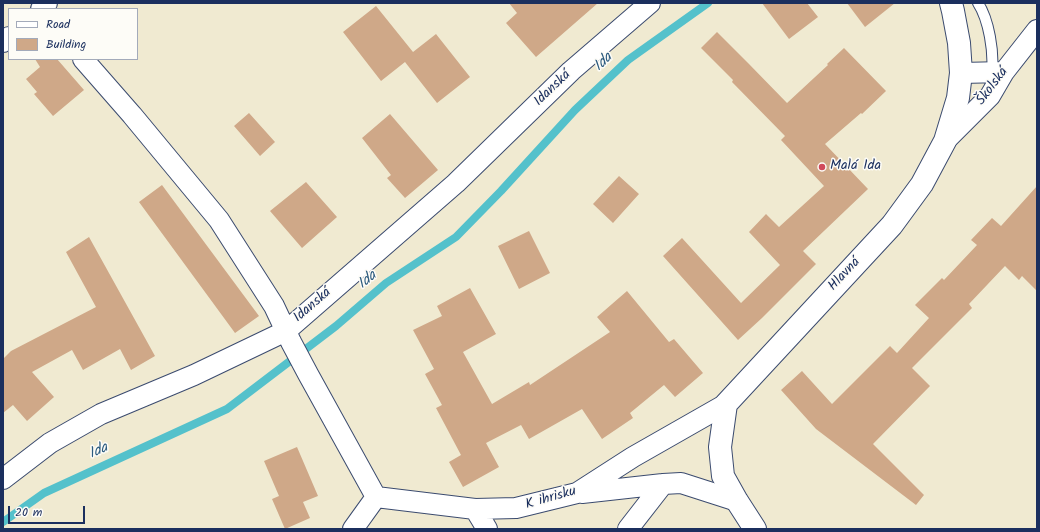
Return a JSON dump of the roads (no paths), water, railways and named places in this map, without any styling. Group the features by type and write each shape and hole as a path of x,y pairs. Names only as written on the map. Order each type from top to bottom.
{"main road":[{"name":"Hlavná","path":"726,404 892,225 922,184 945,141 958,98 961,73 959,43 951,3"},
{"path":"726,404 720,447 723,476 755,529"}],"street":[{"name":"Idanská","path":"3,479 50,444 101,414 288,336 456,183 571,71 650,3"},
{"name":"Školská","path":"945,141 990,96 998,72 1037,30"},
{"path":"84,60 132,115 219,220 274,306 308,374 376,497 353,529"},
{"path":"961,73 998,72"},
{"name":"K ihrisku","path":"376,497 475,509 516,508 578,493 633,457 726,404"},
{"path":"578,493 680,483 737,501"},
{"path":"628,529 663,484"},
{"path":"475,509 487,529"}],"lane":[{"path":"978,3 982,9 989,32 993,62 998,72"}],"waterway":[{"name":"Ida","path":"3,522 44,493 227,409 336,326 386,283 456,237 501,191 575,110 628,60 708,3"}],"place":[{"name":"Malá Ida","path":"822,167"}]}
